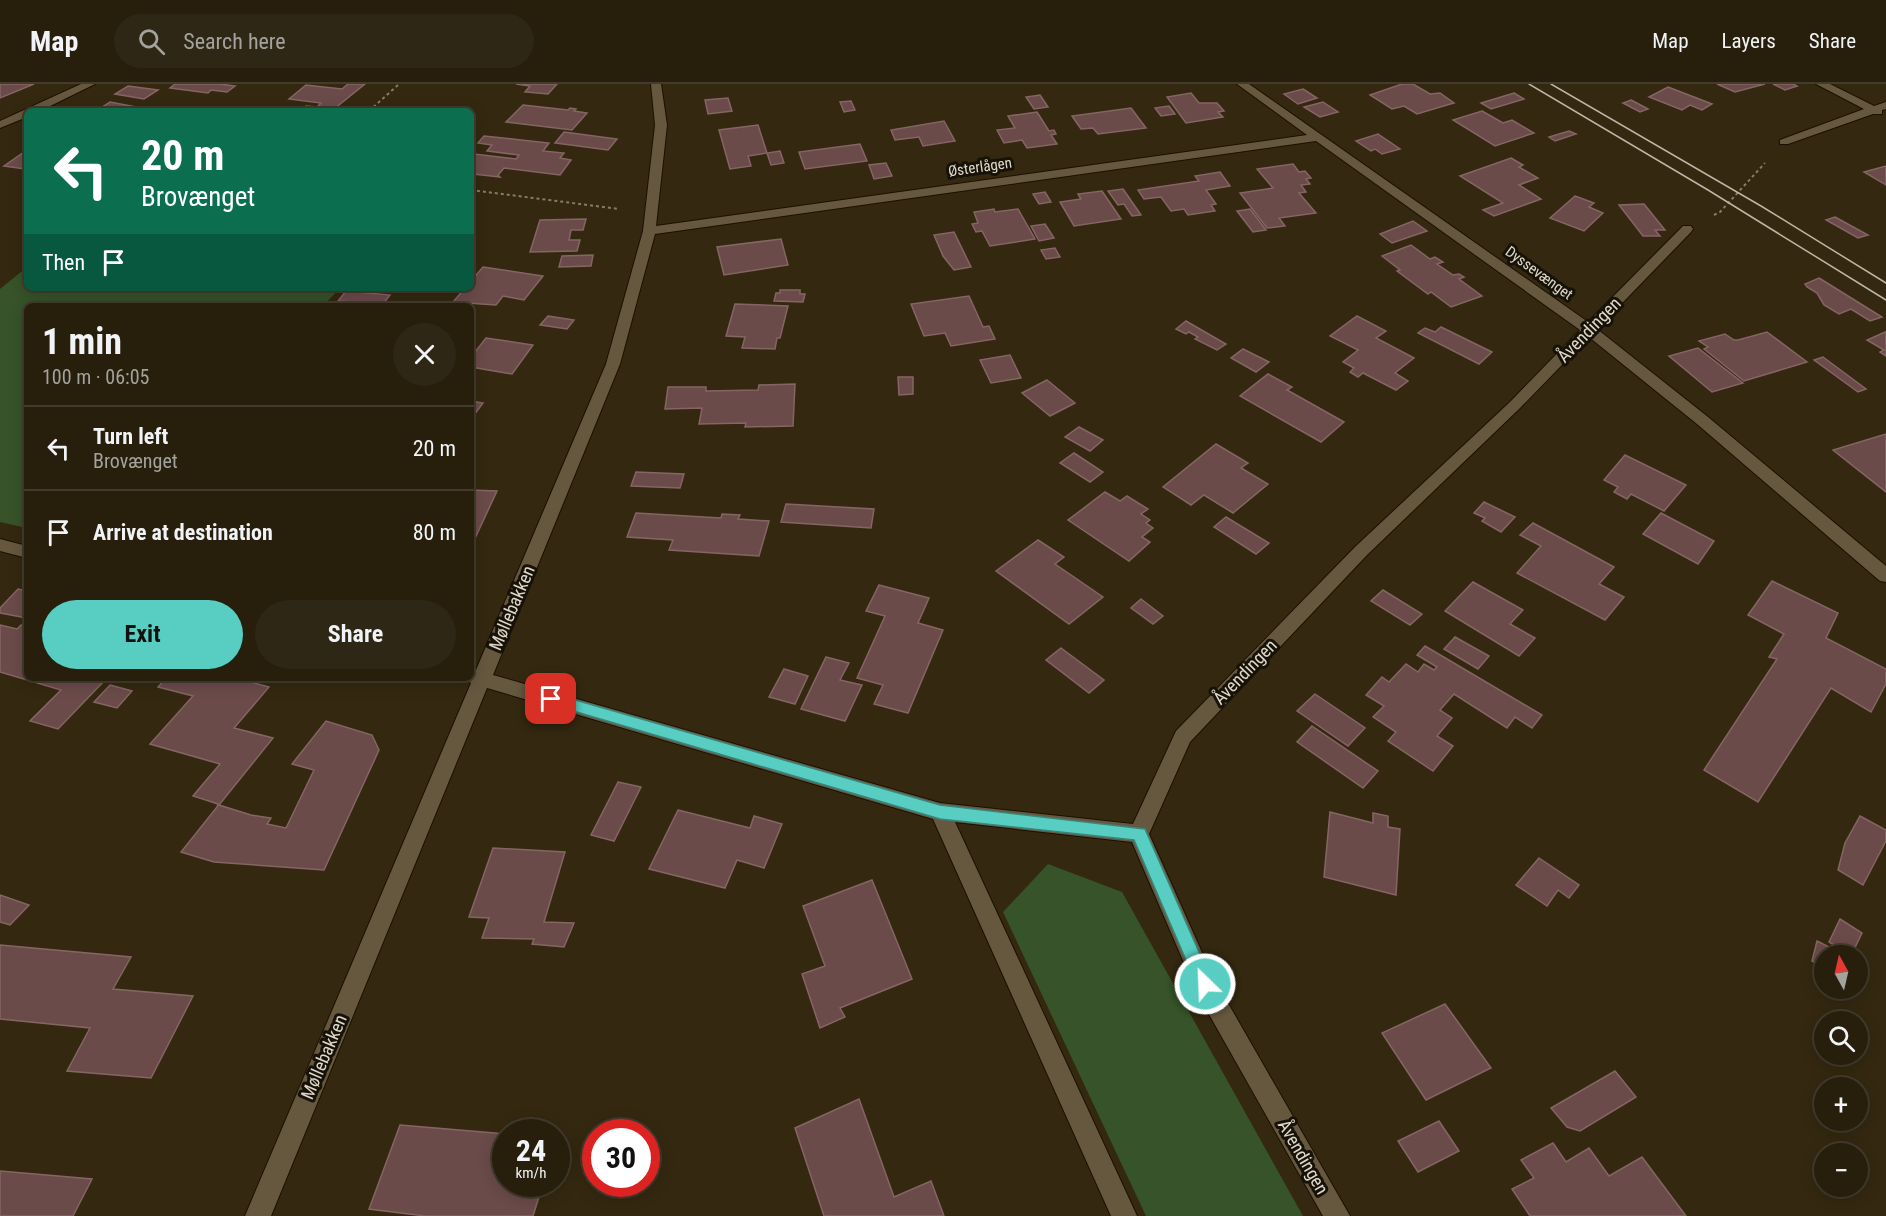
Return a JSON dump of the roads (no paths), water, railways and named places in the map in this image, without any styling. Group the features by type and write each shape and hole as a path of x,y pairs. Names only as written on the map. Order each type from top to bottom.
{"street":[{"path":"38,108 90,84"},
{"name":"Møllebakken","path":"258,1216 477,677 613,364 649,222 661,125 656,84"},
{"name":"Dyssevænget","path":"1242,84 1394,188 1590,331 1644,373 1886,576"},
{"path":"1821,84 1886,116"},
{"path":"1784,142 1886,105"},
{"path":"0,125 24,114"},
{"name":"Østerlågen","path":"649,222 1317,137"},
{"name":"Åvendingen","path":"1337,1216 1205,984 1139,834 1183,737 1361,551 1590,331 1687,229"},
{"path":"0,544 24,551"},
{"path":"477,677 940,812 1139,834"},
{"path":"940,812 1124,1216"}],"tram line":[{"path":"1529,84 1708,190 1886,300"},
{"path":"1551,84 1761,206 1886,283"}]}
